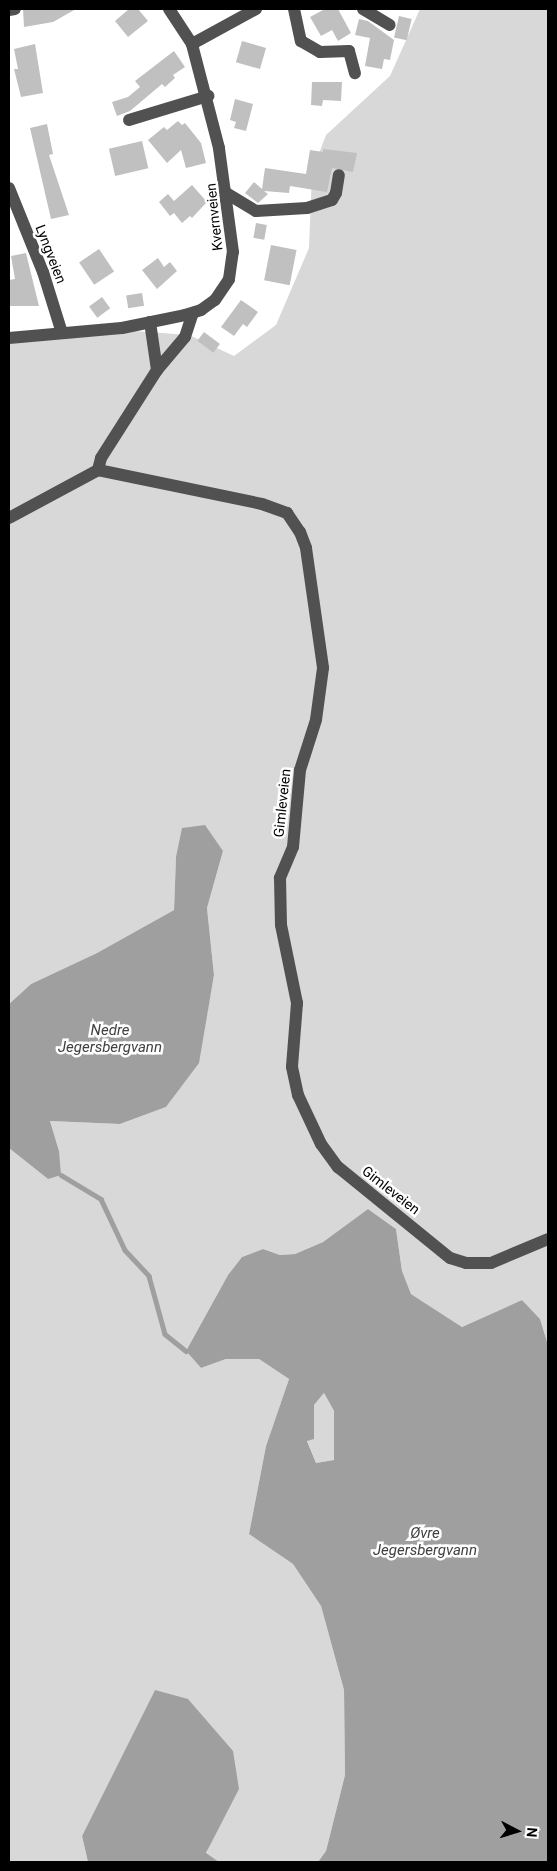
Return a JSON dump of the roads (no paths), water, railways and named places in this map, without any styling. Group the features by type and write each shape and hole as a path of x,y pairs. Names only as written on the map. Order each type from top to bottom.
{"street":[{"path":"9,10 15,9"},
{"name":"Kvernveien","path":"9,338 150,322 193,312 215,300 229,279 233,252 226,193 208,96 192,44 169,9"},
{"path":"192,44 241,12 256,9"},
{"path":"294,9 301,42 320,52 349,51 355,74"},
{"path":"363,9 390,24"},
{"path":"129,120 208,96"},
{"path":"226,193 256,211 307,208 332,200 336,193 339,175"},
{"name":"Lyngveien","path":"9,188 43,272 62,333"},
{"path":"9,518 98,470 101,458 157,370 185,337 193,312"},
{"path":"150,322 157,370"},
{"name":"Gimleveien","path":"98,470 278,509 287,513 306,548 323,668 316,720 300,770 292,847 280,878 279,908 297,1004 292,1066 294,1083 321,1144 347,1175 404,1217 450,1258 466,1263 491,1264 548,1239"}],"water":[{"name":"Nedre Jegersbergvann","path":"205,825 223,851 207,908 214,975 199,1063 166,1107 120,1124 50,1121 59,1151 61,1175 48,1179 9,1148 9,1004 31,984 97,953 174,910 176,857 182,828"},
{"name":"Øvre Jegersbergvann","path":"368,1209 396,1229 402,1271 411,1294 462,1327 522,1300 540,1319 548,1345 548,1862 318,1862 326,1851 345,1775 344,1690 321,1606 293,1564 249,1534 266,1446 289,1379 259,1359 226,1359 201,1368 186,1351 228,1275 242,1257 263,1249 280,1255 295,1254 323,1242","holes":["324,1393 334,1411 334,1460 316,1463 307,1441 314,1439 314,1405"]},
{"path":"155,1690 188,1699 233,1751 239,1789 206,1853 219,1862 88,1862 82,1836"}],"waterway":[{"path":"61,1175 101,1199 125,1250 149,1276 165,1334 186,1351"}]}
